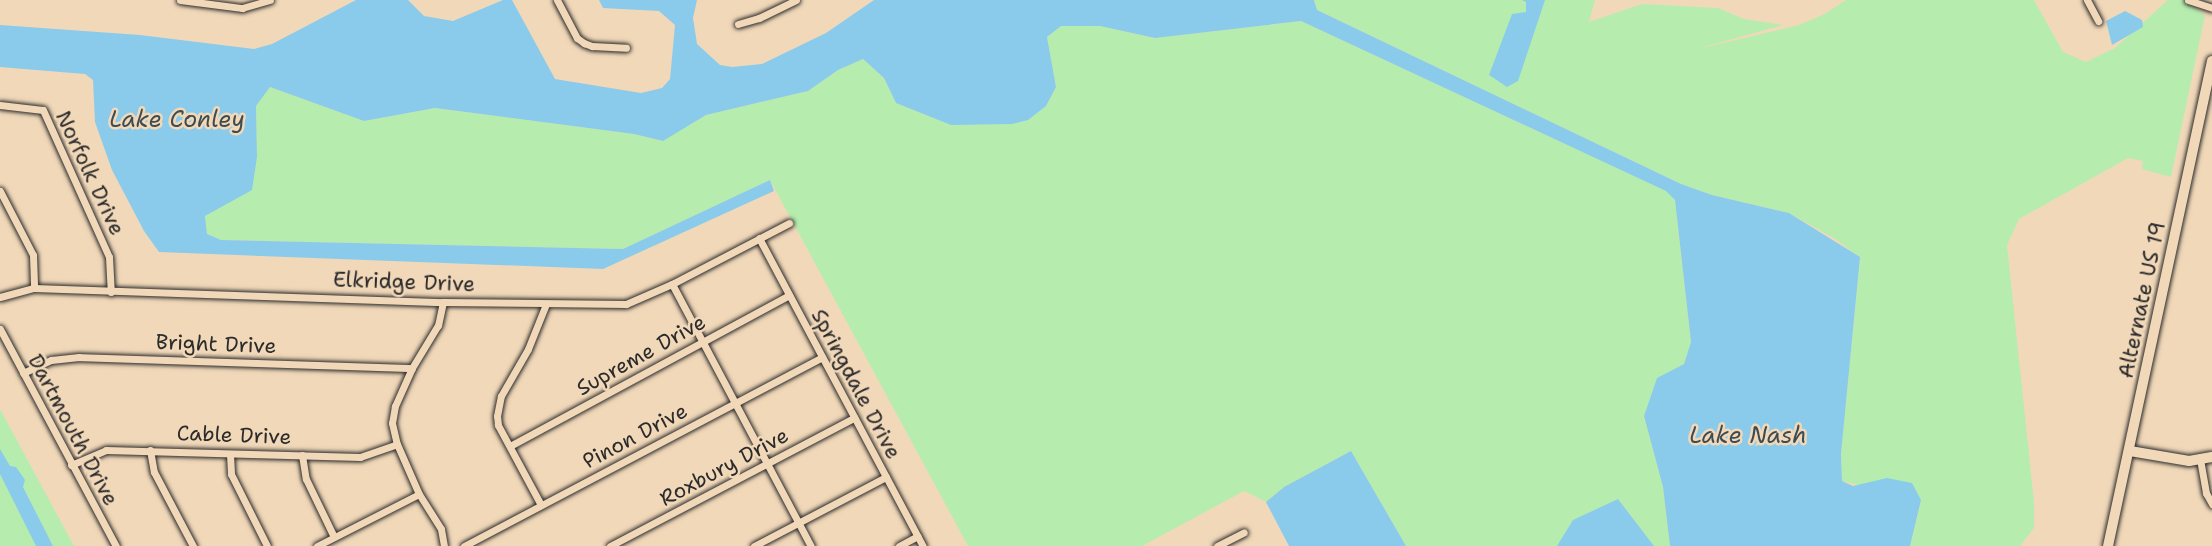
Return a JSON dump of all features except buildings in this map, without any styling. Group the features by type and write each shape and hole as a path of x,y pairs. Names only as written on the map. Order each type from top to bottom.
{"main road":[{"name":"Alternate US 19","path":"2108,546 2212,61"},
{"path":"2130,451 2189,461 2212,457"}],"street":[{"path":"180,0 242,8 270,0"},
{"path":"557,0 578,38 584,43 626,48"},
{"path":"2087,0 2098,21"},
{"path":"2188,0 2212,8"},
{"path":"738,24 759,18 791,1"},
{"name":"Norfolk Drive","path":"0,105 43,110 109,257 111,292"},
{"path":"0,191 33,255 34,288"},
{"name":"Elkridge Drive","path":"0,297 34,288 443,302 626,304 672,284 789,223"},
{"name":"Springdale Drive","path":"759,239 923,546"},
{"path":"672,284 811,546"},
{"name":"Supreme Drive","path":"510,446 789,295"},
{"path":"443,302 438,325 412,368 395,406 392,423 397,444 419,494 441,529 444,546"},
{"path":"541,505 498,425 501,396 528,349 546,304"},
{"name":"Dartmouth Drive","path":"0,329 116,546"},
{"name":"Bright Drive","path":"23,373 51,360 79,357 412,368"},
{"name":"Pinon Drive","path":"464,546 489,536 541,505 822,357"},
{"name":"Roxbury Drive","path":"610,546 854,418"},
{"name":"Cable Drive","path":"71,465 106,450 360,457 397,444"},
{"path":"150,450 154,472 192,546"},
{"path":"230,454 231,474 267,546"},
{"path":"302,455 306,479 334,537"},
{"path":"2200,459 2206,494 2212,504"},
{"path":"754,546 886,477"},
{"path":"317,546 419,494"},
{"path":"1217,546 1244,531"},
{"path":"899,546 918,536"}],"green space":[{"path":"1314,0 1595,0 1589,22 1642,4 1718,8 1744,19 1783,25 1694,50 1799,25 1823,15 1846,0 2034,0 2063,52 2086,62 2115,48 2168,0 2184,0 2205,15 2171,177 2142,169 2143,161 2128,158 2019,219 2007,245 2034,502 2034,528 2020,546 1910,546 1921,500 1842,481 1841,454 1860,258 1837,240 1789,213 1712,195 1681,184 1317,10"},
{"path":"1301,21 1667,191 1675,200 1691,342 1684,364 1657,379 1644,416 1663,487 1670,546 1654,546 1618,499 1600,508 1557,546 1406,546 1351,451 1284,487 1266,502 1244,491 1142,546 968,546 770,180 623,249 221,240 207,234 205,216 226,202 257,157 256,106 270,87 364,121 435,108 634,134 662,141 706,115 808,91 838,70 863,59 884,78 896,103 951,125 1046,106 1056,87 1047,37 1061,26 1100,26 1155,38"},
{"path":"0,409 74,546 0,546"}],"water":[{"name":"Lake Conley","path":"356,0 408,0 424,16 453,21 503,0 512,0 555,79 641,93 662,88 670,79 675,25 659,11 603,8 599,0 697,0 693,18 697,44 720,65 732,67 762,64 826,33 874,0 1314,0 1317,10 1681,184 1712,195 1789,213 1860,257 1841,454 1842,481 1853,486 1887,478 1912,483 1921,500 1910,546 1670,546 1663,487 1644,416 1657,378 1684,364 1691,342 1675,200 1666,191 1301,21 1155,38 1100,26 1061,26 1047,37 1056,87 1046,106 1028,120 1012,124 951,125 896,103 884,78 863,59 838,70 808,91 706,115 663,141 634,134 435,108 364,121 270,87 256,106 257,157 252,190 205,216 207,234 221,240 623,249 770,180 774,191 603,269 159,252 144,231 112,170 95,122 93,80 85,74 0,67 0,25 140,35 254,49 272,44"},
{"path":"1522,0 1545,0 1518,81 1507,87 1489,75 1512,14 1526,12 1526,2"},
{"path":"2125,11 2142,20 2143,27 2112,45 2106,21"},
{"path":"0,449 10,466 16,467 25,480 23,487 53,546 36,546 0,474"},
{"path":"1351,451 1406,546 1289,546 1266,502 1284,487"},
{"path":"1618,499 1654,546 1557,546 1573,520"}],"water label":[{"name":"Lake Nash","path":"1748,435"}]}
